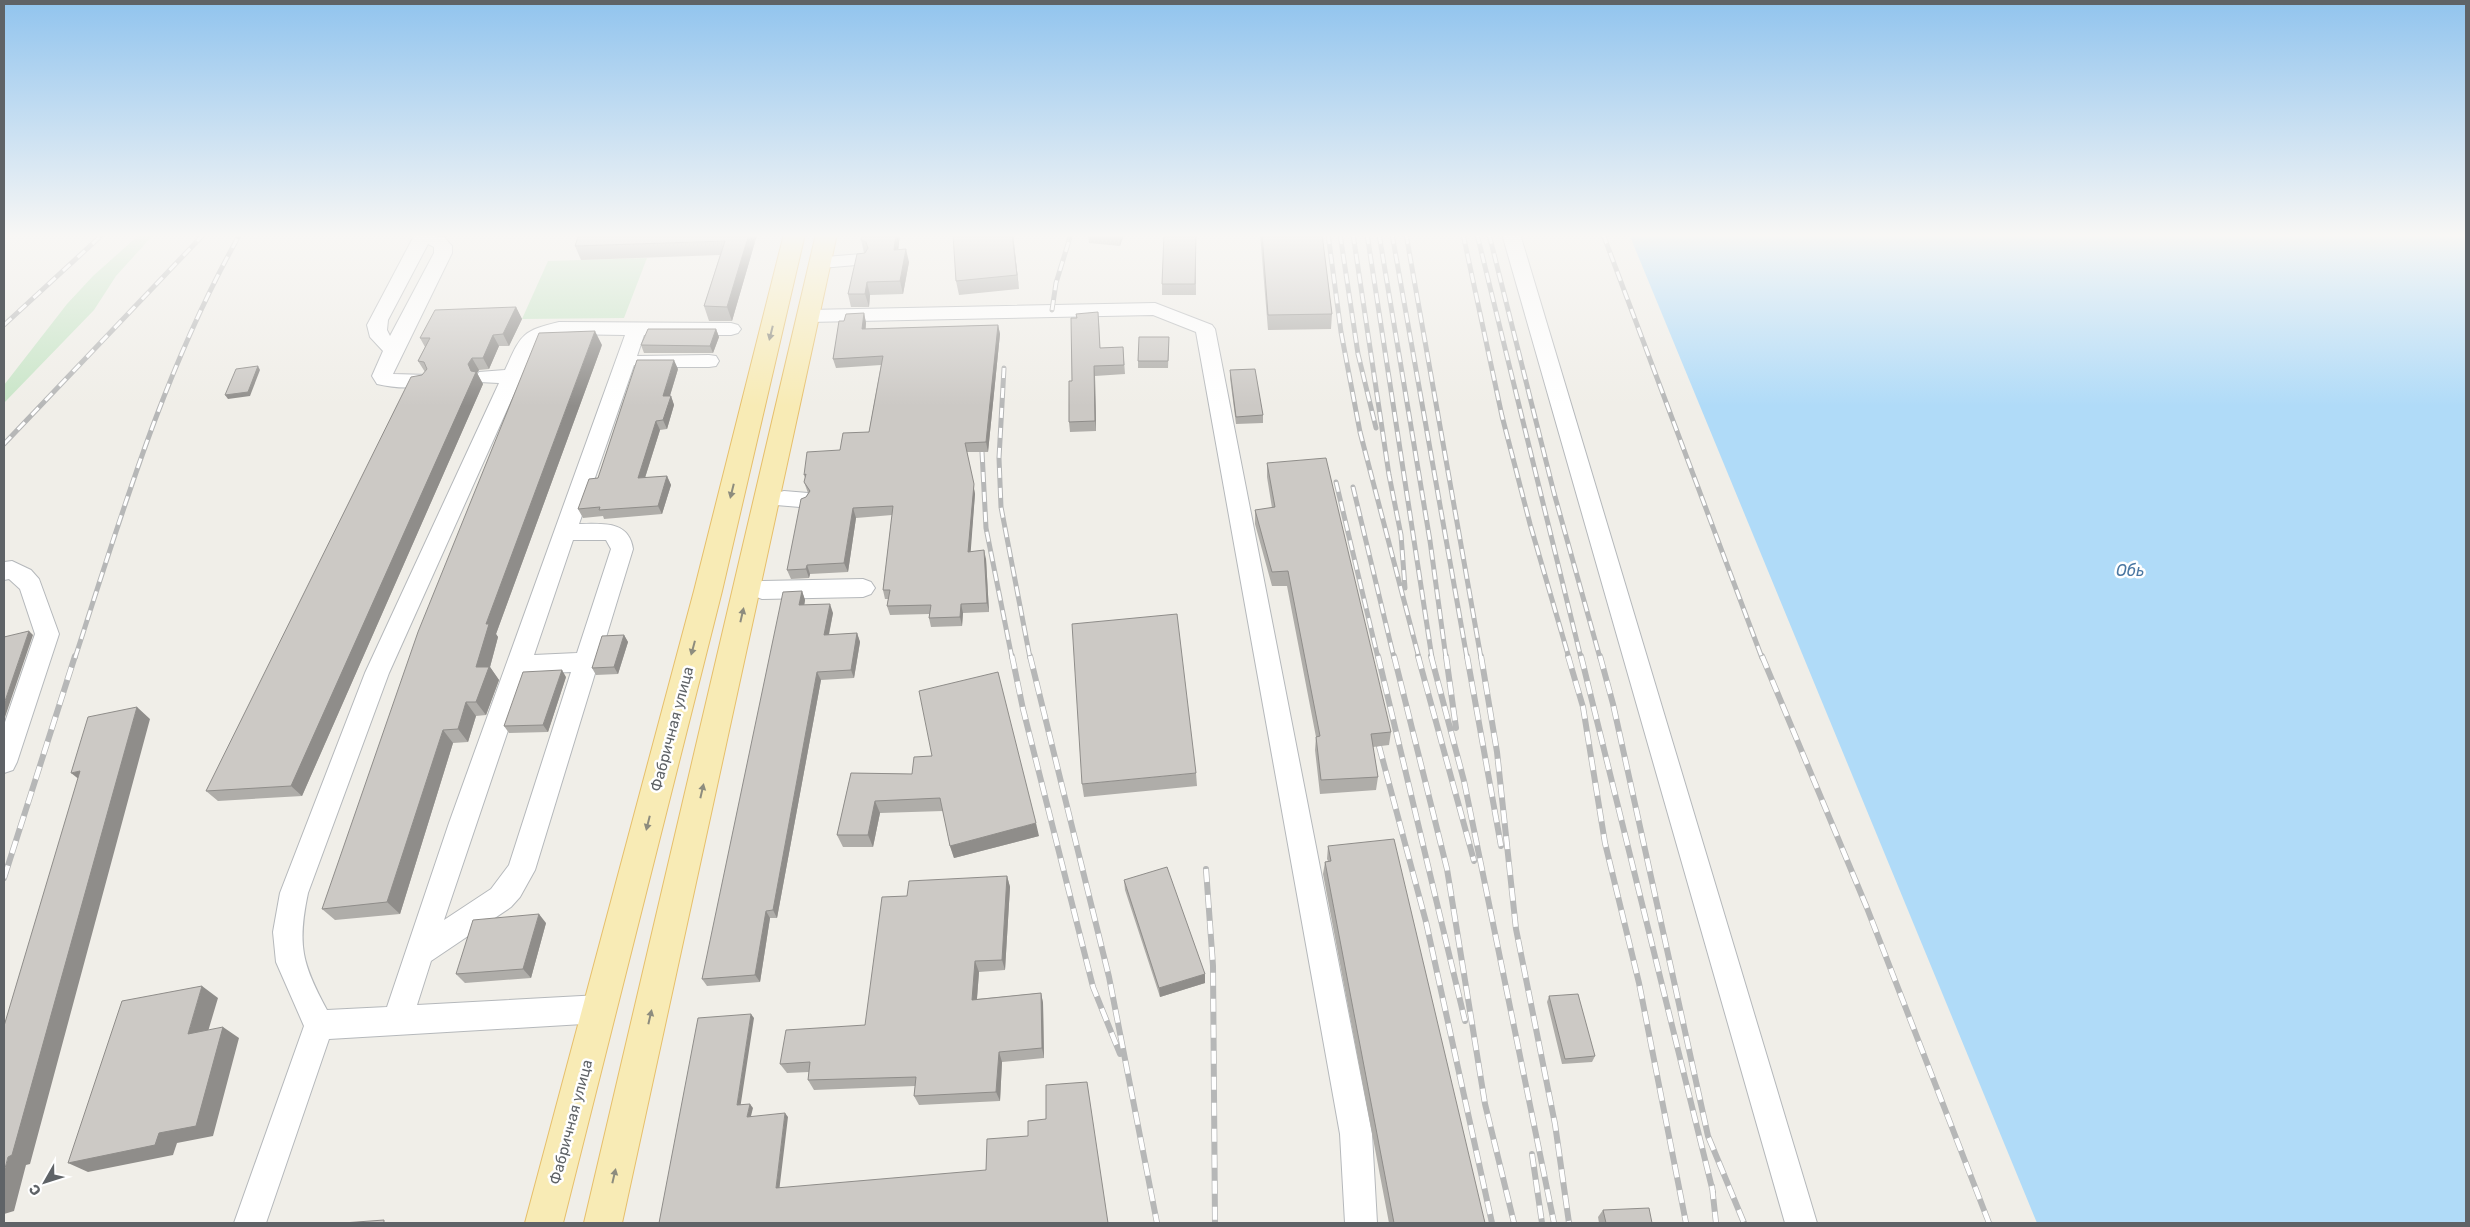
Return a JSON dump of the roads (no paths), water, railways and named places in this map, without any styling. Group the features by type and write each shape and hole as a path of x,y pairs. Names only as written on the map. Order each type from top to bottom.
{"main road":[{"name":"Фабричная улица","path":"544,1223 708,591 781,291"},
{"path":"603,1223 814,291"}],"street":[{"path":"393,291 378,320 376,328 379,337 393,350"},
{"path":"422,380 394,381 384,379 382,376 383,370 423,291"},
{"path":"1528,291 1801,1223"},
{"path":"810,308 853,300"},
{"path":"810,308 1156,308 1206,329 1252,594 1356,1134 1361,1223"},
{"path":"250,1223 319,1025 288,963 286,943 287,920 294,893 377,673 528,342 540,333 559,328 731,328"},
{"path":"397,1020 456,839 637,328"},
{"path":"626,360 709,361"},
{"path":"486,377 512,376"},
{"path":"419,953 487,908 510,888 521,870 622,549 622,542 618,536 604,530 565,532"},
{"path":"4,571 12,570 23,576 31,585 47,634 4,762"},
{"path":"762,590 863,588"},
{"path":"518,665 586,662"},
{"path":"319,1025 600,1010"}],"water":[{"name":"Обь","path":"1653,291 2466,291 2466,1223 2037,1223"}],"railway":[{"path":"4,325 41,291"},
{"path":"4,444 149,291"},
{"path":"75,658 147,442 167,388 210,291"},
{"path":"1052,310 1055,291"},
{"path":"1336,291 1341,332 1360,432 1419,658"},
{"path":"1349,291 1358,354 1376,428"},
{"path":"1362,291 1389,475 1401,535 1405,588"},
{"path":"1376,291 1432,658"},
{"path":"1389,291 1430,541 1446,658"},
{"path":"1402,291 1467,658"},
{"path":"1416,291 1481,658"},
{"path":"1475,291 1502,416 1530,524 1569,658"},
{"path":"1491,291 1581,658"},
{"path":"1503,291 1554,493 1600,658"},
{"path":"1624,291 1762,658"},
{"path":"1004,368 999,458 1001,507 1030,658"},
{"path":"982,452 986,528 1012,658"},
{"path":"1336,482 1378,658"},
{"path":"1353,487 1394,658"},
{"path":"4,878 75,656"},
{"path":"1012,656 1023,709 1093,987 1120,1054"},
{"path":"1030,656 1109,977 1157,1223"},
{"path":"1378,656 1465,1021"},
{"path":"1394,656 1447,869 1485,1104 1514,1223"},
{"path":"1418,656 1474,861"},
{"path":"1431,656 1464,781 1554,1223"},
{"path":"1446,656 1456,728"},
{"path":"1467,656 1501,846"},
{"path":"1481,656 1497,752 1516,929 1555,1124 1569,1223"},
{"path":"1568,656 1583,707 1605,843 1639,983 1686,1223"},
{"path":"1581,656 1712,1189"},
{"path":"1600,656 1613,704 1708,1136 1744,1223"},
{"path":"1762,656 1867,908 1989,1223"},
{"path":"1379,746 1426,922 1492,1223"},
{"path":"1206,869 1213,966 1215,1223"},
{"path":"1532,1154 1542,1223"},
{"path":"1712,1189 1716,1223"}]}
